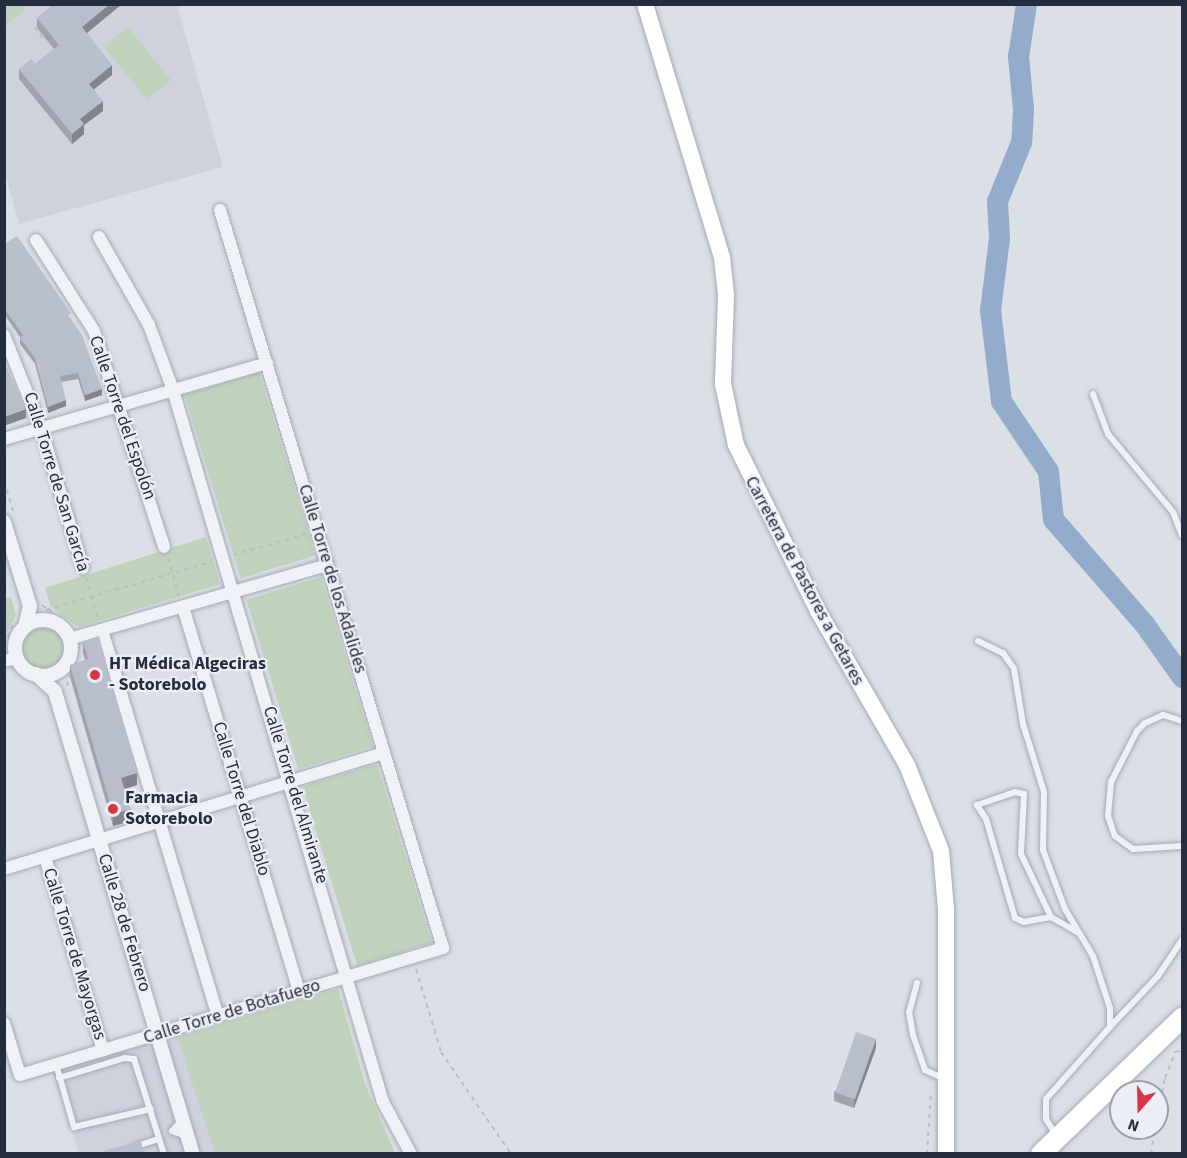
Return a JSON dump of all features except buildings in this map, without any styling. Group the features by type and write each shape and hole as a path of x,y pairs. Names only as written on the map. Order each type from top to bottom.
{"highway":[{"path":"1054,1144 1182,1018"},
{"path":"1041,1154 1182,1029"}],"main road":[{"name":"Carretera de Pastores a Getares","path":"645,4 722,257 726,296 723,384 736,446 818,611 907,765 941,851 946,909 946,1154"}],"street":[{"name":"Calle Torre de los Adalides","path":"220,210 443,948"},
{"name":"Calle Torre del Almirante","path":"99,237 149,325 173,390 292,782 383,1102 411,1154"},
{"name":"Calle Torre del Espolón","path":"36,240 94,331 121,404 164,547"},
{"name":"Calle Torre de San García","path":"4,335 41,428 83,568"},
{"path":"4,439 267,363"},
{"path":"11,523 35,603 44,615 73,638"},
{"path":"73,638 327,565"},
{"path":"35,603 20,624 11,660 36,674 49,675 61,669 69,658 73,638"},
{"name":"Calle Torre del Diablo","path":"183,607 299,992"},
{"path":"20,624 44,615"},
{"path":"102,630 218,1016"},
{"path":"61,669 62,691"},
{"name":"Calle 28 de Febrero","path":"36,674 62,691 100,840 193,1154"},
{"path":"4,869 384,753"},
{"name":"Calle Torre de Mayorgas","path":"45,857 103,1050"},
{"name":"Calle Torre de Botafuego","path":"4,1023 20,1075 443,948"}],"lane":[{"path":"1093,394 1108,434 1173,512 1182,535"},
{"path":"978,640 1004,653 1014,669 1023,724 1044,792 1043,850 1065,909 1105,988 1110,1027"},
{"path":"1182,721 1163,715 1144,723 1137,731 1111,782 1108,816 1115,836 1133,849 1182,846"},
{"path":"1052,917 1024,922 1015,918 986,819 977,805 1017,791 1024,794 1021,854 1052,917 1079,933"},
{"path":"1054,1144 1046,1119 1050,1090 1158,976 1182,940"},
{"path":"917,983 909,1012 913,1035 925,1070 945,1078"},
{"path":"59,1078 130,1057 136,1062 164,1154"},
{"path":"56,1065 76,1128 151,1109"},
{"path":"121,1151 172,1131 182,1117"},
{"path":"172,1131 189,1138"}],"path":[{"path":"43,19 34,27 45,41"},
{"path":"4,481 11,523"},
{"path":"44,615 92,597 317,530"},
{"path":"164,547 183,607"},
{"name":"Calle Torre de San García","path":"83,568 102,630"},
{"path":"35,603 44,615 66,622 73,638 78,655 67,675 62,691"},
{"path":"4,625 20,624"},
{"path":"413,957 441,1052 510,1154"},
{"path":"1165,1080 1176,1050 1182,1052"}],"shaded area":[{"path":"4,5 177,5 223,167 19,224 5,173"},
{"path":"175,1029 215,1153 79,1153 51,1066"}],"green space":[{"path":"4,5 21,5 25,10 7,25"},
{"path":"128,27 171,80 147,99 104,47"},
{"path":"259,372 315,556 241,578 184,395"},
{"path":"206,537 220,584 78,627 51,607 45,588"},
{"path":"321,577 373,746 298,769 246,600"},
{"path":"11,597 16,615 5,637 5,598"},
{"path":"44,627 52,628 59,633 64,640 64,656 59,663 52,668 44,669 36,668 29,663 24,656 23,648 24,640 29,633 36,628"},
{"path":"377,764 432,943 357,966 302,787"},
{"path":"338,989 365,1084 395,1153 215,1153 177,1037"}],"waterway":[{"path":"1026,4 1018,56 1023,109 1021,142 997,201 999,238 990,310 1001,401 1048,471 1053,519 1145,625 1182,677"}],"place":[{"name":"HT Médica Algeciras - Sotorebolo","path":"95,675"},
{"name":"Farmacia Sotorebolo","path":"113,809"}]}
